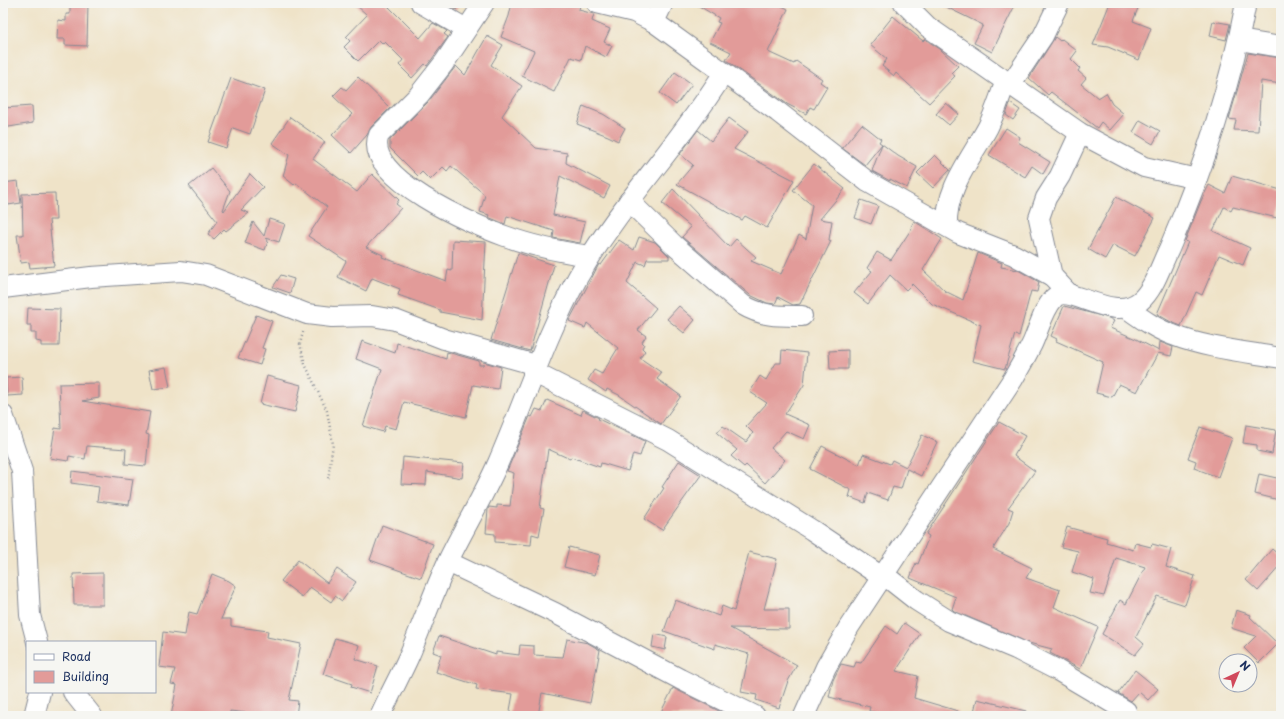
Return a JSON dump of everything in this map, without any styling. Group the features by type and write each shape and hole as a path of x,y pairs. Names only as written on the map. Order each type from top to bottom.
{"street":[{"path":"421,3 466,29"},
{"path":"484,3 444,63 419,95 379,135 376,143 378,153 395,177 425,198 455,216 505,236 555,251 590,256"},
{"path":"597,3 634,12 654,22 692,49 723,74 778,112 868,182 958,232 1014,255 1052,276 1069,294"},
{"path":"654,22 663,3"},
{"path":"904,3 928,27 1080,133 1116,154 1144,167 1197,179"},
{"path":"947,226 948,204 955,186 988,127 1008,83 1042,36 1059,3"},
{"path":"1128,309 1141,300 1155,280 1197,179 1217,118 1239,40 1246,3"},
{"path":"1239,40 1281,47"},
{"path":"380,716 408,657 448,562 486,490 517,418 534,369 577,280 590,256 629,202 705,104 723,74"},
{"path":"1052,276 1039,218 1041,209 1060,176 1080,133"},
{"path":"629,202 674,245 743,305 756,313 777,316 802,316"},
{"path":"3,288 91,277 181,271 206,276 307,314 332,317 372,316 395,320 534,369 668,440 806,526 922,604 949,620 1030,656 1057,670 1126,711"},
{"path":"804,716 826,667 849,628 1013,379 1032,344 1048,307 1055,297 1062,294 1069,294 1107,307 1128,309 1150,324 1173,336 1281,358"},
{"path":"3,414 22,471 30,615 37,641"},
{"path":"448,562 555,613 680,679 755,716"},
{"path":"34,716 40,693"},
{"path":"74,693 92,716"}],"path":[{"path":"307,314 300,344 305,364 327,411 333,444 328,480"}],"building":[{"path":"70,3 88,3 87,46 65,45 65,39 57,39 58,20 66,21 66,14 70,14"},
{"path":"354,3 385,3 420,38 433,23 447,31 444,34 448,37 427,66 425,64 412,78 399,65 403,60 385,42 383,44 379,40 358,61 344,47 350,41 346,37 367,15"},
{"path":"451,3 459,3 456,10 448,6"},
{"path":"512,3 573,3 580,5 579,10 594,14 592,21 610,29 604,42 612,46 606,57 585,46 581,60 571,57 554,92 522,76 534,51 501,37"},
{"path":"694,3 776,3 788,9 768,52 794,64 796,61 822,79 820,82 827,87 814,109 810,107 806,114 787,104 726,60 731,52 710,42 720,23 717,22 719,18"},
{"path":"938,3 1016,3 992,52 974,43 983,25"},
{"path":"1110,3 1140,3 1133,21 1151,28 1139,60 1108,47 1093,45"},
{"path":"893,16 923,41 925,39 940,49 958,66 951,73 955,76 929,103 896,73 894,76 882,66 887,59 870,45"},
{"path":"1213,21 1230,24 1226,40 1210,36"},
{"path":"487,36 503,45 491,65 522,86 502,116 536,148 567,153 566,163 610,186 604,198 560,176 553,215 585,222 580,243 553,238 554,231 507,216 505,224 488,217 489,215 480,212 485,195 451,166 447,171 443,167 430,180 422,172 418,176 390,148 390,140 428,102 456,66 465,75"},
{"path":"1055,37 1060,41 1062,39 1077,51 1071,59 1080,68 1078,71 1086,78 1081,84 1098,98 1106,93 1112,104 1124,114 1110,130 1101,122 1097,128 1051,92 1048,95 1029,78"},
{"path":"1248,53 1281,58 1281,84 1261,81 1258,131 1234,130 1236,120 1229,119"},
{"path":"675,72 692,84 676,105 660,93"},
{"path":"358,77 390,108 371,127 367,135 351,153 332,135 352,114 333,96 342,87 346,90"},
{"path":"231,78 265,90 250,134 233,128 226,148 208,142"},
{"path":"946,103 959,114 949,125 936,114"},
{"path":"1010,103 1020,110 1013,120 1006,115"},
{"path":"32,106 33,123 3,128 3,108"},
{"path":"583,106 603,114 625,128 618,141 577,124"},
{"path":"290,117 325,142 313,159 357,192 372,174 399,200 396,204 401,208 366,247 383,255 382,257 446,281 448,270 452,271 453,240 486,242 482,320 440,312 440,310 398,295 400,289 372,278 366,291 338,277 346,261 308,236 327,207 296,183 294,185 283,176 289,155 272,143"},
{"path":"729,118 748,132 734,149 794,180 767,228 745,216 742,220 677,184 693,165 680,154 698,130 711,141"},
{"path":"1140,120 1160,131 1153,144 1133,132"},
{"path":"862,124 881,139 879,142 882,144 865,165 842,148"},
{"path":"1006,128 1020,137 1018,142 1050,162 1043,174 1032,166 1025,177 989,155"},
{"path":"882,144 898,156 917,167 907,188 872,171"},
{"path":"935,155 950,170 933,188 917,173"},
{"path":"814,164 845,189 820,219 832,221 829,240 831,241 800,304 793,305 778,297 775,304 767,303 750,295 682,237 691,227 662,203 673,189 729,247 736,239 756,257 751,261 781,274 799,235 806,239 812,205 793,190"},
{"path":"211,168 230,191 223,210 224,211 250,174 263,187 241,210 249,213 226,231 224,229 214,239 208,234 217,221 189,186"},
{"path":"1232,176 1281,190 1281,204 1277,218 1233,207 1231,211 1224,207 1213,231 1250,248 1243,265 1219,255 1202,295 1196,292 1181,326 1157,314 1188,242 1185,241 1209,185 1225,193"},
{"path":"18,181 21,203 8,205 7,198 3,199 3,183"},
{"path":"55,193 56,220 49,220 54,266 30,268 29,262 21,263 17,235 23,235 22,194"},
{"path":"1116,197 1155,218 1135,256 1113,245 1105,259 1088,249"},
{"path":"861,200 878,206 871,224 855,218"},
{"path":"269,219 285,224 279,242 266,238 268,241 265,250 245,243 253,222 264,236"},
{"path":"914,221 942,239 923,270 945,291 963,300 978,253 1002,263 1001,267 1018,270 1039,282 1037,292 1031,291 1019,336 1015,334 1005,369 972,361 981,325 932,304 912,284 906,290 890,275 868,304 854,293 872,271 867,268 877,252 891,260 912,228 911,227"},
{"path":"639,237 655,242 669,256 669,259 647,259 645,265 637,262 627,283 656,308 638,330 646,336 642,342 644,344 642,348 645,351 640,358 662,373 657,379 681,396 661,424 619,395 607,389 606,392 588,380 594,370 602,374 618,348 587,323 585,328 569,321 599,264 601,265 619,240 634,250"},
{"path":"518,253 554,265 530,351 491,340"},
{"path":"281,275 294,279 290,293 273,287"},
{"path":"679,306 695,320 684,333 667,319"},
{"path":"1064,306 1109,318 1114,321 1110,328 1159,351 1160,342 1173,347 1171,356 1158,353 1137,392 1119,384 1112,397 1096,393 1103,362 1056,341 1057,339 1051,336"},
{"path":"28,308 60,309 59,346 41,346 41,342 36,341 36,333 31,333 31,325 27,325"},
{"path":"256,315 272,321 262,348 265,349 260,365 238,358"},
{"path":"362,341 395,353 397,343 446,359 447,352 479,361 479,365 483,365 484,362 501,367 498,389 473,385 466,417 404,402 396,429 385,426 383,432 363,426 382,369 356,359"},
{"path":"782,350 807,353 804,385 785,414 810,425 804,439 786,431 771,448 785,460 765,483 746,465 744,467 731,456 737,450 717,433 723,426 746,442 753,433 746,426 767,403 750,392 760,376 766,380 776,363 781,363"},
{"path":"848,350 848,369 830,369 829,351"},
{"path":"166,367 170,387 153,389 149,370"},
{"path":"267,376 301,385 295,412 260,404"},
{"path":"22,377 23,395 7,396 6,378"},
{"path":"99,383 99,398 82,401 150,412 146,434 149,435 146,466 125,464 126,449 87,446 85,459 69,456 68,461 50,458 55,428 61,429 59,384"},
{"path":"547,400 581,415 583,410 599,418 598,419 645,441 640,456 633,454 628,471 601,463 600,467 571,457 570,459 548,449 540,508 544,509 539,536 532,534 531,545 495,542 495,534 486,533 488,509 489,507 497,508 497,505 510,506 514,473 507,471 530,416 532,417 536,409 542,411"},
{"path":"999,422 1025,436 1014,456 1035,471 1008,508 1013,510 1009,523 993,549 1032,568 1026,578 1060,590 1054,607 1098,627 1080,669 1050,653 1052,649 1029,643 954,611 952,609 956,597 910,578 916,563 918,564 929,536 926,534"},
{"path":"1246,425 1276,430 1272,454 1257,451 1257,445 1243,443"},
{"path":"1200,427 1232,438 1218,477 1194,468 1196,461 1188,458"},
{"path":"922,435 937,442 921,476 907,469 901,489 893,487 888,500 868,493 865,503 849,497 851,490 810,469 822,446 859,465 863,454 890,464 892,460 906,467"},
{"path":"403,457 464,463 462,478 427,472 426,485 401,484"},
{"path":"679,461 701,475 662,530 644,519"},
{"path":"72,471 133,479 129,505 97,501 99,487 71,483"},
{"path":"1259,474 1281,479 1279,500 1255,494"},
{"path":"382,525 433,544 421,578 370,560"},
{"path":"1067,527 1107,538 1106,542 1133,550 1135,543 1151,547 1152,544 1171,549 1166,567 1195,576 1185,605 1157,596 1136,637 1144,644 1135,655 1102,634 1120,600 1126,604 1145,567 1116,558 1104,596 1090,593 1094,579 1072,572 1078,551 1061,547"},
{"path":"569,547 600,555 595,575 564,567"},
{"path":"1272,549 1281,557 1281,565 1258,591 1246,580"},
{"path":"749,552 777,559 764,609 789,609 789,629 730,628 797,665 788,681 779,708 756,700 757,695 741,692 749,654 715,644 715,649 664,631 675,600 719,616 722,606 734,611"},
{"path":"298,560 327,583 337,569 356,582 342,601 335,596 331,602 310,587 302,597 281,581"},
{"path":"103,573 103,605 74,605 73,574"},
{"path":"212,574 229,581 236,586 221,619 231,619 231,626 268,631 267,637 301,644 289,700 298,701 296,716 270,716 230,711 230,715 215,713 215,716 171,716 177,685 171,684 175,669 159,667 163,632 185,635 189,612 197,614"},
{"path":"1236,610 1251,615 1250,617 1278,644 1259,663 1258,653 1249,653 1244,648 1256,636 1231,628"},
{"path":"904,623 920,634 896,671 918,676 914,698 958,711 958,716 889,716 869,711 870,707 829,697 833,680 841,664 854,667 856,662 861,663 886,626 897,634"},
{"path":"654,634 667,637 665,650 652,647"},
{"path":"439,636 496,655 496,652 519,655 520,645 534,646 534,655 563,657 567,639 588,643 600,650 590,703 542,693 538,716 509,716 513,694 476,689 477,685 436,672 441,655 433,652"},
{"path":"335,638 359,645 355,659 378,666 370,693 351,687 352,684 323,674"},
{"path":"1135,670 1158,689 1148,700 1139,692 1131,701 1118,693"},
{"path":"673,688 729,716 659,716"},
{"path":"977,699 1026,711 1025,716 973,716"}]}
